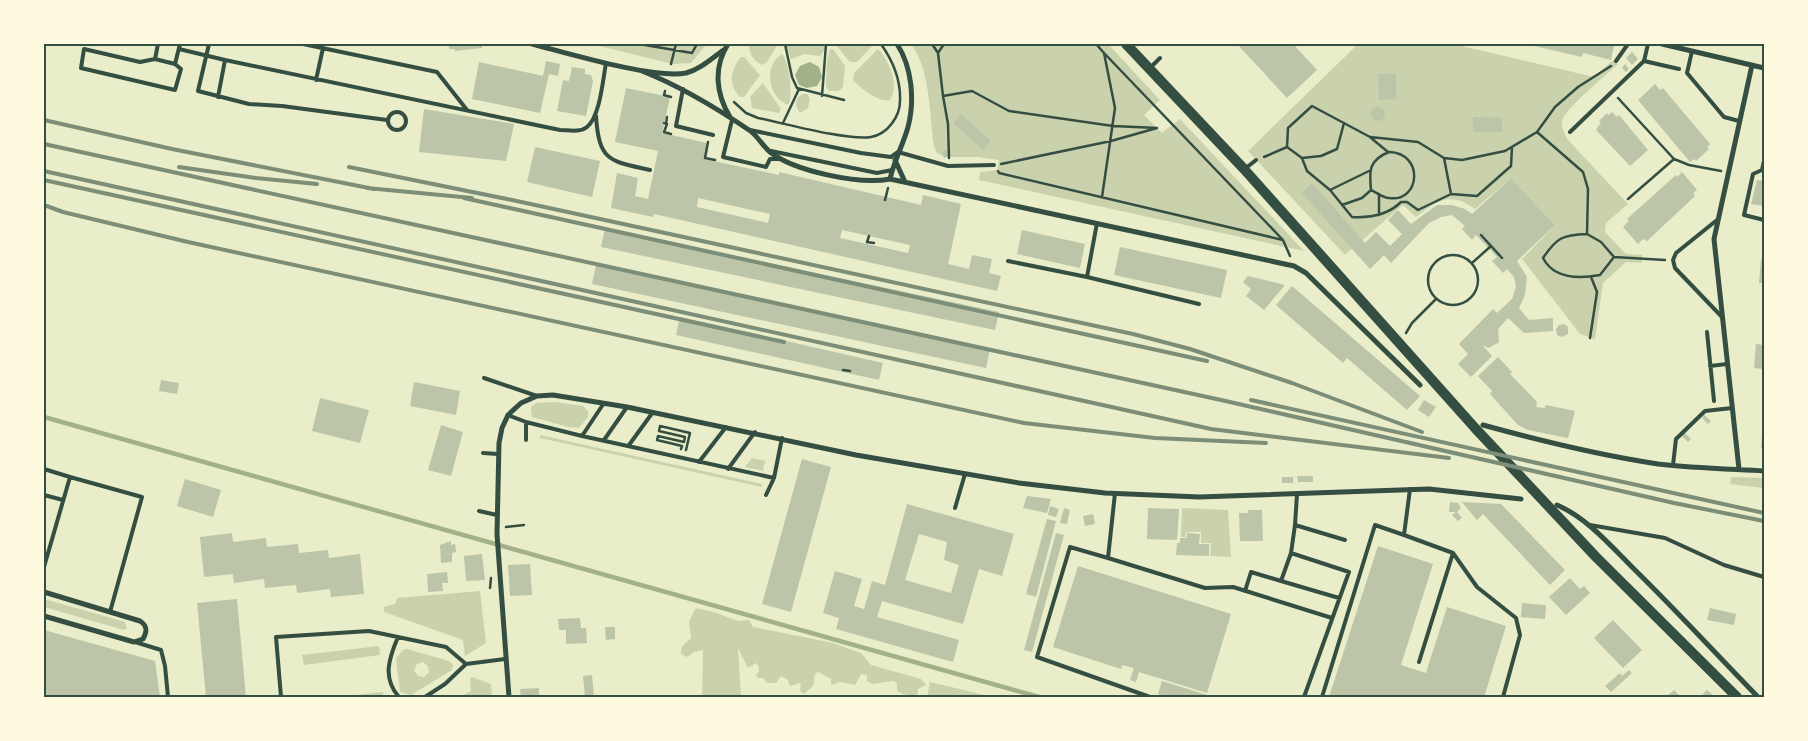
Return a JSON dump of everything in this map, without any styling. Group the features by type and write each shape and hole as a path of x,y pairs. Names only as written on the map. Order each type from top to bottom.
{"main road":[{"path":"1126,44 1244,169 1475,428 1639,601 1737,697"}],"street":[{"path":"532,44 642,70 685,73 698,68 728,44"},
{"path":"890,179 895,160 908,128 912,103 908,72 897,44"},
{"path":"1662,44 1764,68"},
{"path":"724,49 718,72 717,88 732,120"},
{"path":"1739,469 1714,239 1752,65"},
{"path":"642,70 683,89 750,130 768,151 780,159 828,175 864,182 890,179 1294,266 1306,273 1420,385"},
{"path":"895,160 905,182"},
{"path":"509,697 497,534 498,454 502,428 508,415 521,403 538,396 553,395 627,407 755,432 856,455 1019,483 1115,493 1199,496 1410,489 1455,490 1521,499"},
{"path":"1483,425 1536,440 1602,455 1673,465 1764,471"},
{"path":"1557,505 1575,514 1590,525 1682,616 1758,697"},
{"path":"44,592 144,624 146,633 143,639 134,642 44,616"}],"lane":[{"path":"155,59 158,44"},
{"path":"175,64 180,44"},
{"path":"209,44 198,91 248,104 282,106 387,120"},
{"path":"303,44 437,72 467,110"},
{"path":"1616,61 1628,44"},
{"path":"1570,132 1644,61 1648,44"},
{"path":"316,80 323,48"},
{"path":"84,49 140,62 155,59 175,64 181,69 176,90 81,68 84,49"},
{"path":"178,49 316,80 560,130 577,131 587,127 596,116"},
{"path":"1692,51 1687,73 1724,117 1739,121"},
{"path":"1149,69 1160,58"},
{"path":"218,97 225,60"},
{"path":"1644,61 1679,68"},
{"path":"606,62 596,116 602,150 614,162 650,170"},
{"path":"683,89 676,126 713,135"},
{"path":"396,111 402,113 406,118 405,124 401,129 394,130 389,126 387,120 390,114 396,111"},
{"path":"732,120 723,157 766,167 770,160 780,159"},
{"path":"750,130 870,154 890,156 898,152 948,166 994,165"},
{"path":"768,151 876,173 892,170"},
{"path":"1244,169 1256,160"},
{"path":"1764,161 1762,170 1753,174 1744,215 1764,220"},
{"path":"1717,220 1676,254 1673,260 1675,268 1722,317"},
{"path":"1087,278 1097,224"},
{"path":"1008,261 1199,304"},
{"path":"1706,332 1714,401"},
{"path":"1710,366 1727,364"},
{"path":"484,378 538,396"},
{"path":"582,436 604,403"},
{"path":"604,440 627,407"},
{"path":"1673,465 1676,439 1706,410 1732,408"},
{"path":"629,445 653,412"},
{"path":"508,415 526,422 582,436 774,478"},
{"path":"526,422 526,440"},
{"path":"699,462 726,427"},
{"path":"728,469 755,432"},
{"path":"766,494 774,478 782,438"},
{"path":"483,453 498,454"},
{"path":"44,469 142,497 110,612"},
{"path":"955,508 965,474"},
{"path":"44,567 70,477"},
{"path":"1404,536 1410,489"},
{"path":"1108,558 1115,493"},
{"path":"1281,581 1291,553 1297,494"},
{"path":"44,495 63,500"},
{"path":"479,511 497,515"},
{"path":"1295,525 1345,540"},
{"path":"1322,697 1375,525 1454,553 1477,587 1516,618 1520,635 1503,697"},
{"path":"1590,525 1665,538 1724,565 1764,577"},
{"path":"1150,697 1038,657 1070,547 1205,588 1233,587 1332,618"},
{"path":"1291,553 1349,572 1304,697"},
{"path":"1419,662 1454,553"},
{"path":"1245,591 1251,572 1339,598"},
{"path":"281,697 276,637 369,631 446,647 466,664"},
{"path":"398,637 391,653 387,673 392,690 398,697"},
{"path":"134,642 161,650 165,666 168,697"},
{"path":"425,697 445,684 466,664 505,660"}],"path":[{"path":"639,44 692,53 697,44"},
{"path":"670,68 676,44"},
{"path":"785,44 792,77 799,89 844,100"},
{"path":"822,96 826,44"},
{"path":"733,101 746,113 783,124 855,137 870,137 883,131 897,116 900,92 892,62 881,44"},
{"path":"932,44 938,54 948,124 950,149 948,166"},
{"path":"938,54 944,44"},
{"path":"1096,44 1282,240 1294,266"},
{"path":"1102,198 1115,108 1104,52"},
{"path":"1370,137 1418,142 1444,158 1462,160 1484,156 1512,147 1537,132 1555,107 1578,87 1606,71 1616,61"},
{"path":"783,124 799,89"},
{"path":"943,96 972,91 1009,111 1113,126 1157,128 1111,141 994,165 999,173 1282,240"},
{"path":"1612,92 1674,159 1689,165 1715,169"},
{"path":"664,95 672,96 670,105"},
{"path":"1287,147 1288,128 1312,106 1370,137 1389,152"},
{"path":"668,114 664,132 673,134"},
{"path":"1302,158 1321,156 1337,149 1344,123"},
{"path":"1537,132 1583,172 1588,189 1587,234"},
{"path":"700,140 709,142 705,158 722,162"},
{"path":"1287,147 1302,158 1307,171 1330,190 1352,217 1366,218 1393,210 1401,202 1407,202 1418,210 1451,194 1477,196 1511,166 1512,147"},
{"path":"1256,160 1287,147"},
{"path":"1330,190 1369,171 1378,157 1389,152 1397,152 1412,162 1416,176 1409,192 1399,198 1388,198 1371,190"},
{"path":"1444,158 1451,194"},
{"path":"1628,200 1674,159"},
{"path":"1369,171 1371,190"},
{"path":"1342,205 1354,202 1371,190"},
{"path":"1379,194 1379,215"},
{"path":"1399,198 1401,202"},
{"path":"1614,257 1600,276 1591,277 1564,276 1547,265 1543,258 1553,244 1565,235 1587,234 1600,242 1614,257 1673,260"},
{"path":"1481,235 1502,258"},
{"path":"869,236 867,242 874,244"},
{"path":"1472,264 1491,246"},
{"path":"1453,254 1467,258 1472,264 1478,277 1476,291 1466,302 1452,305 1436,298 1429,290 1427,283 1430,268 1439,258 1453,254"},
{"path":"1590,338 1597,292 1591,277"},
{"path":"1404,337 1412,323 1436,298"},
{"path":"843,370 850,371"},
{"path":"660,426 690,433 686,451 681,450 682,446 657,440 658,436 684,442 685,437 659,431 660,426"},
{"path":"505,528 524,525"}],"shaded area":[{"path":"591,44 707,44 691,63 673,64"},
{"path":"749,44 778,44 767,62 762,65 752,56"},
{"path":"786,44 825,44 824,51 820,56 805,54 791,59"},
{"path":"835,44 874,44 857,62 850,62"},
{"path":"911,44 1108,44 1160,100 1144,115 1162,133 1180,119 1304,251 979,180 980,172 997,170 999,160 977,157 945,157 937,153 934,146 926,80 918,55"},
{"path":"1358,44 1453,44 1594,77 1613,60 1618,64 1570,109 1562,121 1568,140 1628,204 1606,223 1605,232 1626,254 1642,255 1642,263 1626,262 1603,283 1595,339 1580,334 1522,259 1555,225 1511,178 1475,209 1459,200 1451,199 1438,202 1416,217 1403,205 1345,255 1248,151"},
{"path":"830,49 833,49 845,66 843,87 839,91 829,91 826,87 827,61"},
{"path":"878,49 892,73 894,88 890,100 875,97 853,80 854,73"},
{"path":"782,54 787,64 790,79 791,95 788,105 776,96 770,81 772,66"},
{"path":"741,57 744,57 760,75 744,97 740,97 736,92 732,82 733,72"},
{"path":"810,62 819,67 822,77 817,86 807,88 799,85 795,75 800,66"},
{"path":"763,83 781,109 779,113 752,108 750,97"},
{"path":"807,94 810,98 808,108 800,113 796,102 798,97"},
{"path":"555,402 583,406 588,411 588,417 579,428 568,427 532,417 531,407 536,403"},
{"path":"540,435 762,484 762,487 540,438"},
{"path":"752,458 765,461 763,471 745,467"},
{"path":"1731,477 1764,478 1764,488 1730,484"},
{"path":"1182,508 1228,510 1231,557 1210,556 1211,543 1201,543 1201,532 1186,532 1186,537 1181,537"},
{"path":"480,591 486,643 465,656 463,640 384,612 384,607 395,604 397,598"},
{"path":"44,599 125,622 127,628 124,630 44,607"},
{"path":"696,608 714,612 738,621 749,620 753,627 833,643 861,653 871,665 921,679 926,685 918,689 917,697 897,691 897,683 893,681 872,684 867,681 867,675 861,674 855,685 840,682 831,685 831,679 818,672 815,674 813,686 804,694 800,691 801,683 790,686 788,680 781,676 776,683 767,683 763,678 758,678 756,675 759,671 758,665 756,663 748,668 738,648 741,697 702,697 703,650 694,652 687,657 681,654 682,647 691,638 689,621"},
{"path":"379,646 380,655 304,665 302,655"},
{"path":"407,649 449,661 453,665 452,670 411,695 400,692 396,659 403,650","holes":["423,662 428,666 429,672 424,677 418,676 414,670 417,664"]},
{"path":"472,677 491,684 492,697 460,697 471,691 470,679"},
{"path":"930,682 993,697 927,697"},
{"path":"383,692 383,697 339,697"}],"building":[{"path":"449,44 482,44 482,48 455,51 455,49 449,49"},
{"path":"1237,44 1293,44 1317,70 1287,98"},
{"path":"1526,44 1603,44 1614,46 1611,60 1583,53 1582,57"},
{"path":"1632,52 1638,59 1632,65 1626,58"},
{"path":"546,61 560,64 558,76 549,74 540,113 472,99 479,62 543,76"},
{"path":"1625,64 1629,69 1626,72 1622,68"},
{"path":"572,67 585,69 585,74 591,75 593,81 586,116 557,111 563,80 569,81"},
{"path":"1396,73 1396,99 1379,100 1378,74"},
{"path":"1655,84 1660,90 1663,88 1710,144 1707,147 1709,149 1696,161 1694,159 1690,162 1638,100"},
{"path":"626,88 670,97 662,133 707,143 704,159 779,175 779,172 921,205 923,195 961,204 948,264 969,269 972,255 992,259 989,273 1001,276 997,291 654,214 653,217 611,208 617,173 638,178 635,196 648,199 658,151 615,142","holes":["698,198 770,214 768,223 697,207","842,230 910,245 908,253 840,238"]},
{"path":"1378,107 1383,109 1385,114 1383,119 1378,121 1373,119 1371,114 1373,109"},
{"path":"424,109 514,124 506,161 419,152"},
{"path":"1612,112 1617,117 1619,115 1648,150 1630,166 1596,130 1601,122 1599,121 1607,113 1609,115"},
{"path":"961,114 991,141 983,150 953,123"},
{"path":"1473,117 1502,118 1502,132 1473,132"},
{"path":"535,147 600,161 592,197 527,182"},
{"path":"947,150 949,156 944,158 942,152"},
{"path":"1682,172 1697,190 1693,193 1695,196 1647,241 1643,239 1638,244 1623,227 1629,221 1627,219 1676,175 1677,177"},
{"path":"1511,178 1555,225 1517,261 1527,277 1525,295 1519,308 1529,320 1553,318 1553,331 1524,333 1508,318 1498,329 1499,342 1489,348 1482,345 1492,356 1471,377 1458,364 1468,354 1459,344 1493,309 1497,313 1512,299 1516,287 1514,277 1507,269 1503,273 1492,261 1497,257 1476,235 1472,240 1462,229 1465,226 1452,215 1441,217 1429,223 1391,263 1384,255 1370,269 1302,193 1312,183 1365,243 1376,232 1390,246 1402,234 1388,220 1398,210 1411,224 1437,205 1452,205 1465,209 1472,214"},
{"path":"1757,180 1764,181 1764,206 1751,204"},
{"path":"605,228 999,312 995,330 601,247"},
{"path":"1022,230 1085,244 1080,268 1017,254"},
{"path":"1120,247 1227,270 1221,298 1114,275"},
{"path":"1761,259 1764,259 1764,283 1759,283"},
{"path":"596,265 990,349 986,368 592,284"},
{"path":"1248,276 1285,285 1264,310 1246,296 1251,289 1243,282"},
{"path":"1292,286 1420,396 1407,410 1347,358 1343,363 1276,305"},
{"path":"680,317 883,363 879,380 676,335"},
{"path":"1564,324 1568,327 1568,334 1562,337 1557,335 1556,329 1559,325"},
{"path":"1756,344 1764,345 1764,369 1754,368"},
{"path":"1498,357 1512,372 1510,374 1537,402 1536,407 1545,408 1546,405 1575,411 1568,438 1528,430 1518,425 1490,394 1492,391 1478,376"},
{"path":"161,380 179,383 177,394 159,391"},
{"path":"414,382 460,391 456,415 410,406"},
{"path":"320,398 369,410 360,443 312,431"},
{"path":"1424,400 1436,407 1429,417 1418,410"},
{"path":"1704,415 1711,421 1708,424 1702,418"},
{"path":"1763,420 1764,448 1761,448"},
{"path":"441,425 463,432 451,476 428,470"},
{"path":"1684,432 1691,439 1688,442 1681,435"},
{"path":"802,459 831,467 791,612 762,604"},
{"path":"1297,476 1313,476 1313,482 1298,482"},
{"path":"1282,477 1293,477 1293,483 1282,483"},
{"path":"185,479 221,490 213,517 177,506"},
{"path":"1027,496 1051,499 1047,513 1023,508"},
{"path":"1450,502 1458,503 1461,508 1457,512 1462,518 1458,521 1452,515 1456,512 1449,512"},
{"path":"1462,502 1501,504 1565,570 1550,585 1483,514 1477,520"},
{"path":"907,504 1014,534 1002,576 979,569 963,624 882,601 877,617 959,640 953,662 836,629 839,618 823,613 835,571 862,579 854,606 864,609 872,581 885,585","holes":["919,534 947,542 944,560 959,565 951,593 905,580"]},
{"path":"1050,506 1059,509 1056,517 1048,515"},
{"path":"1064,508 1070,510 1067,524 1060,523"},
{"path":"1148,508 1179,509 1177,540 1147,539"},
{"path":"1248,510 1262,510 1263,541 1240,541 1239,513 1248,513"},
{"path":"1093,514 1095,524 1085,526 1083,516"},
{"path":"1047,519 1056,521 1036,597 1026,594"},
{"path":"232,533 233,542 266,538 267,547 298,544 299,553 328,550 329,558 360,554 364,594 331,597 330,589 297,593 296,585 265,588 264,579 234,583 233,574 204,577 200,537"},
{"path":"1056,533 1064,535 1032,652 1024,650"},
{"path":"1187,533 1200,534 1199,544 1209,544 1209,556 1176,555 1177,543 1180,543 1180,538 1187,538"},
{"path":"451,541 451,545 455,544 456,552 452,553 452,562 441,563 440,545"},
{"path":"1378,546 1433,564 1401,665 1426,673 1447,607 1506,626 1484,697 1329,697"},
{"path":"482,554 485,580 466,581 464,556"},
{"path":"530,564 532,595 510,596 508,565"},
{"path":"1078,566 1231,614 1207,693 1139,672 1136,682 1130,680 1134,668 1122,665 1121,669 1053,647"},
{"path":"447,572 448,583 442,583 443,591 428,592 427,574"},
{"path":"1570,578 1580,589 1584,586 1590,593 1566,615 1549,597"},
{"path":"237,599 246,697 206,697 197,603"},
{"path":"1522,603 1546,605 1545,619 1521,617"},
{"path":"1710,608 1736,614 1734,625 1707,620"},
{"path":"580,618 581,628 586,628 587,643 566,644 566,630 559,630 558,619"},
{"path":"1613,620 1642,650 1623,668 1594,638"},
{"path":"605,627 615,627 615,639 606,640"},
{"path":"44,630 155,661 160,697 44,697"},
{"path":"1629,670 1632,673 1611,692 1605,686 1620,673 1622,676"},
{"path":"592,675 594,697 585,697 583,676"},
{"path":"1162,681 1207,695 1206,697 1168,697 1158,694"},
{"path":"539,688 539,697 521,697 520,689"},
{"path":"1674,690 1681,697 1666,697"},
{"path":"1707,690 1715,697 1700,697"}],"waterway":[{"path":"44,417 1039,697"}],"railway":[{"path":"44,120 172,149 374,189"},
{"path":"44,144 1221,400 1674,503 1764,521"},
{"path":"179,167 256,178 317,184"},
{"path":"349,167 512,200 1133,334 1190,349 1292,383 1422,432"},
{"path":"44,171 1211,429 1449,458"},
{"path":"44,180 784,342"},
{"path":"367,188 472,198"},
{"path":"464,198 1207,361"},
{"path":"44,205 63,212 188,242 1024,423 1155,438 1266,443"},
{"path":"1251,400 1764,513"}]}
